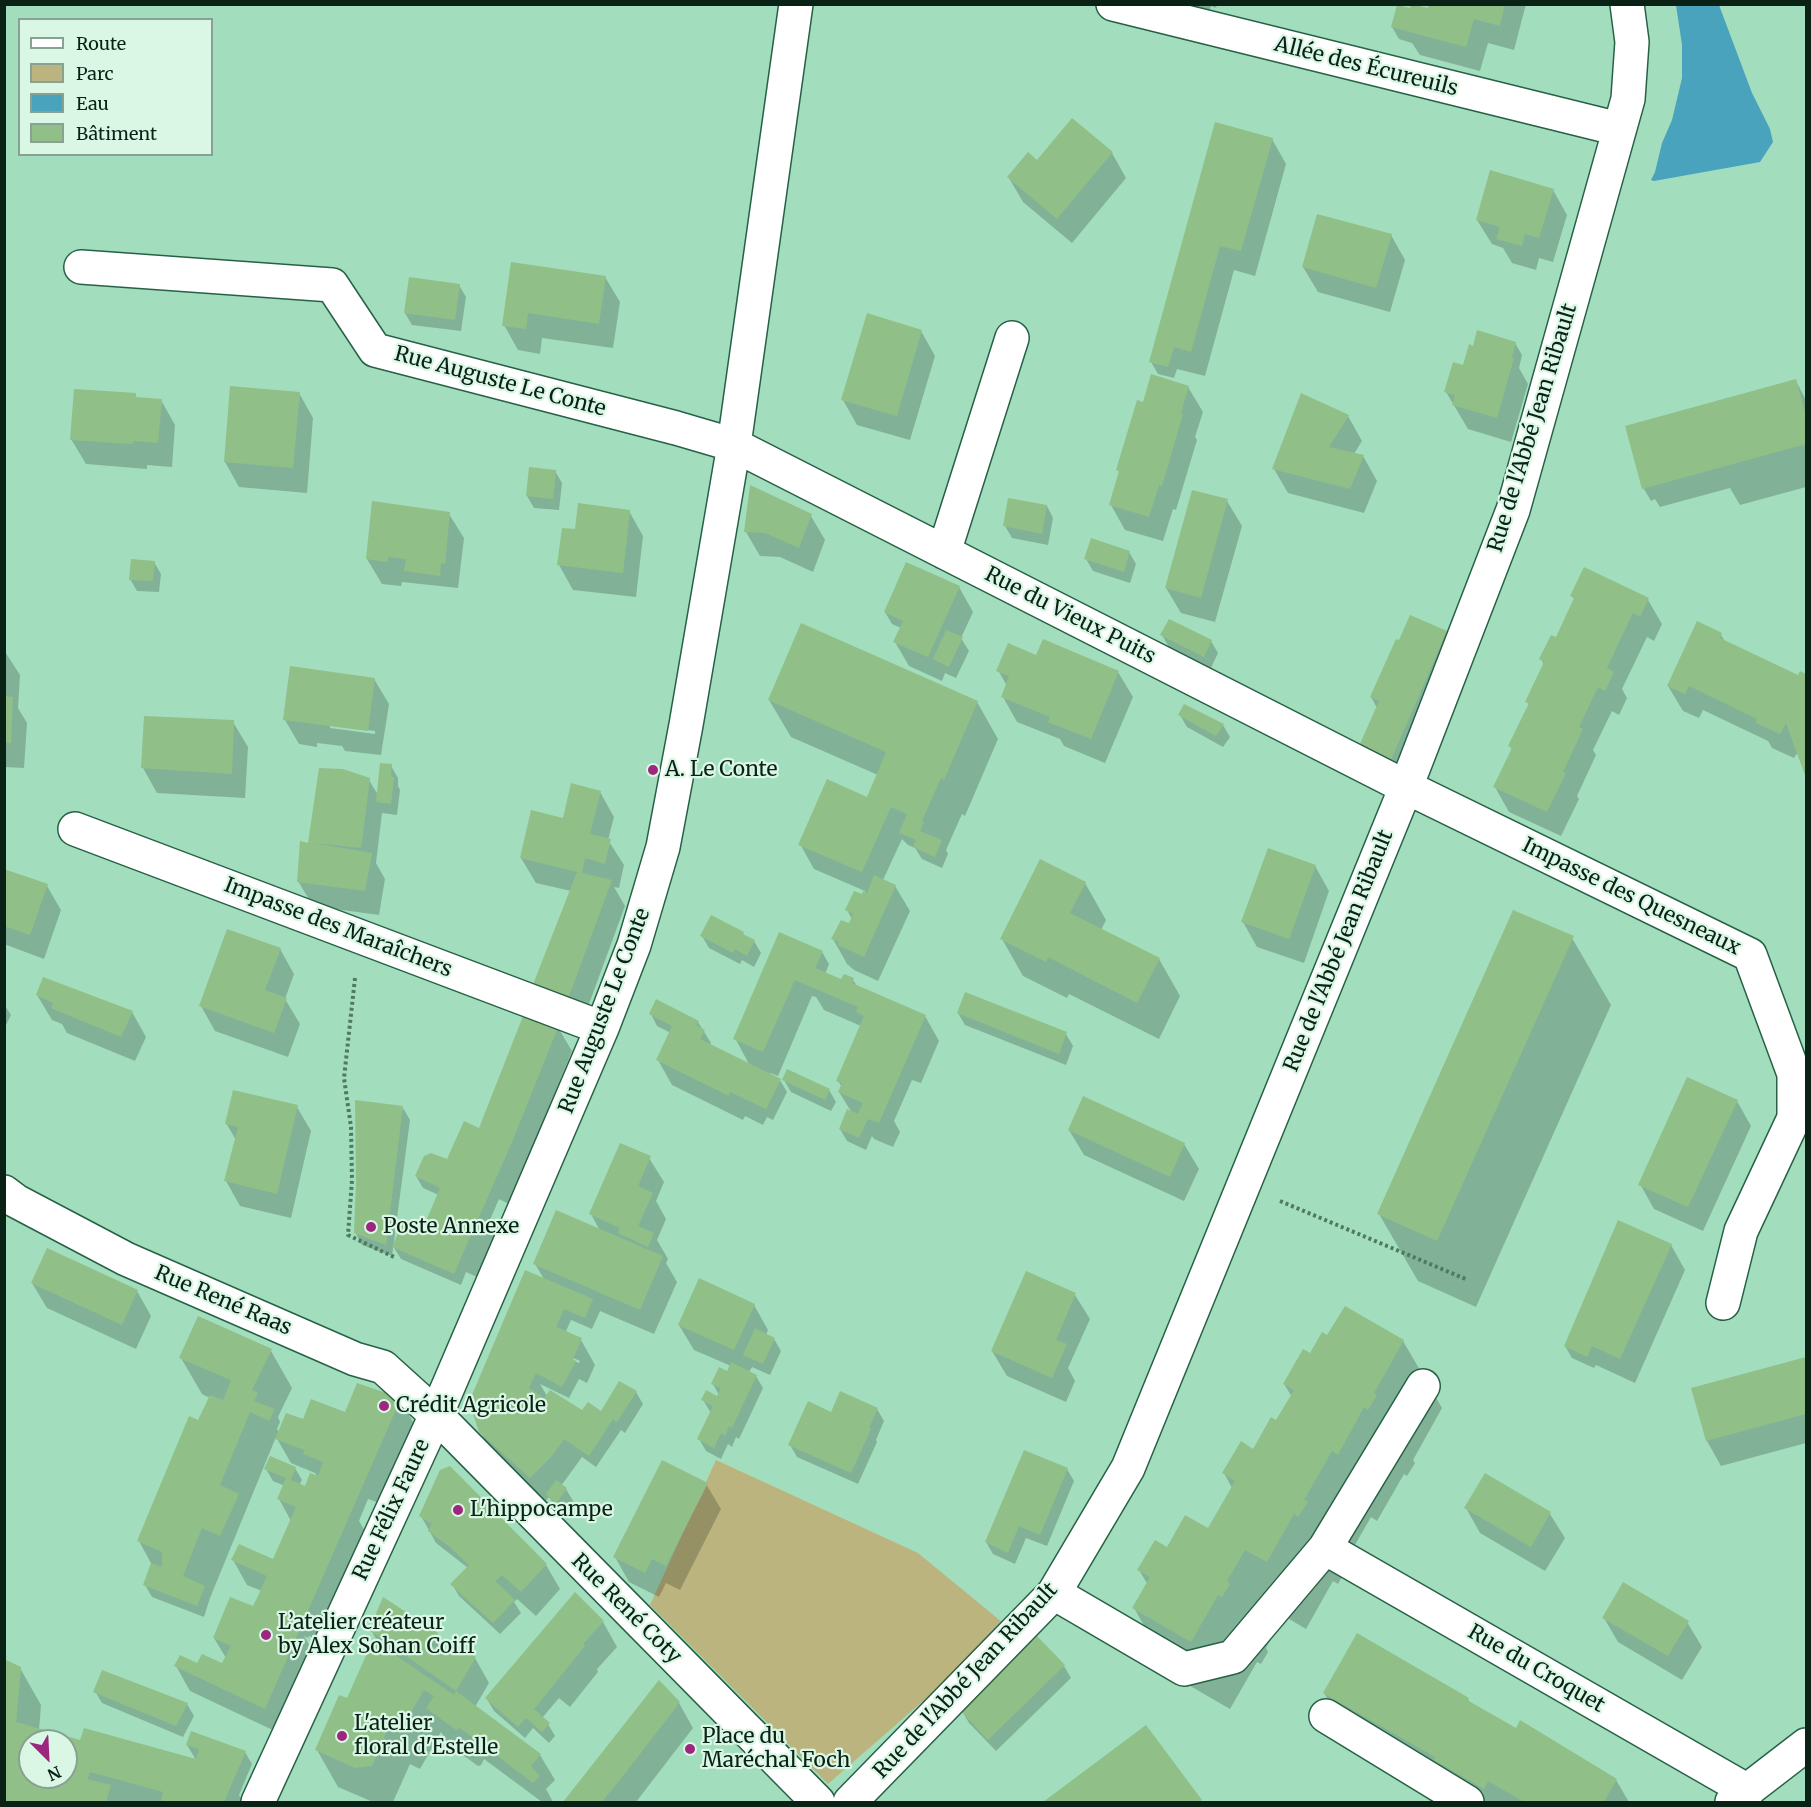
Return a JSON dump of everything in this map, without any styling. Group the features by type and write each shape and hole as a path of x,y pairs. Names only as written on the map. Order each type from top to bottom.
{"street":[{"name":"Rue Auguste Le Conte","path":"436,1415 602,1028 634,945 663,847 734,445 796,4"},
{"name":"Allée des Écureuils","path":"1113,4 1619,129"},
{"name":"Rue de l'Abbé Jean Ribault","path":"850,1803 1054,1593 1128,1468 1406,787 1513,510 1628,99 1632,42 1627,4"},
{"name":"Rue Auguste Le Conte","path":"81,267 332,285 375,350 734,445"},
{"path":"944,552 1012,338"},
{"name":"Rue du Vieux Puits","path":"734,445 1406,787"},
{"name":"Impasse des Quesneaux","path":"1406,787 1750,955 1794,1074 1794,1118 1741,1232 1723,1303"},
{"name":"Impasse des Maraîchers","path":"75,828 602,1028"},
{"name":"Rue René Raas","path":"4,1192 16,1201 126,1259 355,1359 384,1367 436,1415"},
{"path":"1054,1593 1184,1669 1233,1657 1325,1548 1424,1386"},
{"name":"Rue Félix Faure","path":"258,1803 436,1415"},
{"name":"Rue René Coty","path":"436,1415 818,1803"},
{"name":"Rue du Croquet","path":"1325,1548 1740,1797 1806,1745"},
{"path":"1326,1716 1467,1803"}],"path":[{"path":"360,937 344,1078 351,1127 352,1180 348,1235 396,1258"},
{"path":"1243,1186 1468,1280"}],"green space":[{"path":"716,1460 918,1553 1008,1627 828,1784 650,1605"}],"water":[{"path":"1676,5 1719,5 1752,93 1770,129 1773,142 1760,162 1651,180 1662,143 1672,120 1682,78 1682,45"}],"building":[{"path":"1411,4 1428,8 1429,4 1505,4 1500,26 1474,19 1466,47 1391,27 1397,5 1410,8"},
{"path":"1072,118 1113,152 1057,219 1007,177 1028,152 1037,160"},
{"path":"1215,122 1273,138 1241,251 1220,246 1191,352 1174,347 1168,367 1149,362"},
{"path":"1490,170 1554,189 1539,238 1525,234 1522,246 1496,239 1500,227 1476,220"},
{"path":"1317,214 1392,234 1376,288 1302,267"},
{"path":"511,262 606,276 599,324 528,313 526,329 502,326"},
{"path":"409,277 460,284 455,320 404,313"},
{"path":"867,313 922,330 897,416 841,400"},
{"path":"1477,330 1516,342 1512,357 1514,358 1497,418 1452,405 1455,395 1444,392 1453,362 1463,365 1469,344 1473,346"},
{"path":"1151,374 1189,386 1162,486 1159,485 1149,517 1109,505 1119,471 1116,470 1137,400 1143,402"},
{"path":"1796,379 1806,416 1806,444 1642,489 1625,426"},
{"path":"230,386 300,392 293,468 224,462"},
{"path":"74,389 136,393 136,397 162,399 158,443 133,441 133,444 70,440"},
{"path":"1301,393 1349,415 1329,447 1364,455 1350,489 1272,469"},
{"path":"529,467 556,470 553,499 526,496"},
{"path":"750,485 812,514 799,548 765,533 744,532"},
{"path":"1192,490 1228,499 1201,598 1165,588"},
{"path":"1008,498 1047,505 1042,534 1003,526"},
{"path":"372,501 450,512 445,564 441,563 440,576 404,571 406,559 388,557 387,562 366,559"},
{"path":"578,503 630,510 623,573 557,565 562,528 575,529"},
{"path":"1091,538 1130,551 1124,572 1084,559"},
{"path":"131,559 155,561 153,581 129,580"},
{"path":"906,562 960,586 928,657 893,642 903,621 884,612"},
{"path":"1584,567 1649,598 1640,617 1633,613 1620,640 1607,668 1614,672 1605,691 1598,687 1579,727 1583,729 1563,772 1566,773 1547,812 1493,787 1512,748 1508,746 1529,703 1525,702 1544,662 1539,659 1551,635 1556,637 1574,598 1570,596"},
{"path":"1410,615 1447,631 1391,760 1359,746 1379,701 1370,697 1396,639 1399,640"},
{"path":"1169,619 1212,640 1204,657 1160,635"},
{"path":"1697,621 1722,633 1720,638 1798,675 1800,671 1806,674 1806,778 1786,723 1780,734 1756,723 1757,719 1689,686 1685,694 1667,686"},
{"path":"801,623 978,701 944,780 941,778 922,821 924,822 920,831 942,840 935,857 913,847 916,840 899,833 907,814 891,807 862,872 798,845 827,779 867,797 886,752 768,700"},
{"path":"946,630 963,637 949,667 933,659"},
{"path":"1043,639 1119,671 1091,739 1048,722 1050,717 1001,697 1009,676 996,671 1008,643 1036,655"},
{"path":"290,666 375,678 368,731 283,720"},
{"path":"4,696 13,697 11,743 4,743"},
{"path":"1184,704 1224,724 1216,736 1178,715"},
{"path":"144,716 234,720 232,774 141,768"},
{"path":"380,763 392,764 391,777 394,777 391,804 376,802"},
{"path":"319,768 343,769 370,778 361,848 312,843 372,853 365,891 297,882 300,841 308,843"},
{"path":"571,783 601,791 590,834 611,839 605,864 585,858 582,873 612,880 568,999 532,987 577,872 520,858 531,810 563,818"},
{"path":"1268,848 1316,865 1289,939 1241,922"},
{"path":"1040,859 1086,882 1070,913 1160,958 1137,1003 1048,957 1046,962 1000,939"},
{"path":"4,869 48,884 30,935 4,926"},
{"path":"874,875 896,885 864,957 838,945 839,942 831,939 841,920 849,923 853,914 845,910 854,891 867,893"},
{"path":"1513,910 1574,936 1437,1241 1377,1214"},
{"path":"711,915 755,940 747,956 735,949 733,953 700,936"},
{"path":"227,929 281,948 265,990 287,998 274,1033 199,1006"},
{"path":"779,932 823,951 815,968 841,979 844,974 854,978 852,983 926,1015 879,1123 868,1119 859,1138 839,1129 847,1109 858,1114 863,1103 838,1092 842,1083 836,1081 864,1016 856,1012 858,1007 795,980 763,1052 733,1039"},
{"path":"43,977 133,1011 121,1037 51,1008 53,1003 36,995"},
{"path":"965,992 1067,1032 1059,1054 957,1013"},
{"path":"656,999 699,1021 696,1025 705,1030 700,1039 781,1079 766,1109 730,1092 729,1096 656,1060 672,1026 649,1014"},
{"path":"525,1011 559,1025 512,1142 454,1274 392,1247 402,1224 421,1233 440,1188 415,1176 424,1156 431,1153 447,1159 464,1121 479,1128"},
{"path":"787,1069 830,1089 825,1100 782,1080"},
{"path":"1687,1077 1738,1100 1688,1207 1638,1185"},
{"path":"233,1090 298,1105 277,1194 224,1181 238,1127 225,1124"},
{"path":"1083,1096 1185,1143 1170,1177 1068,1130"},
{"path":"355,1100 403,1106 386,1245 354,1233"},
{"path":"620,1143 651,1156 638,1186 653,1193 638,1226 654,1233 648,1247 618,1233 620,1228 589,1214"},
{"path":"556,1210 663,1256 640,1310 533,1264"},
{"path":"1618,1220 1672,1244 1620,1359 1592,1346 1587,1357 1564,1346"},
{"path":"47,1248 138,1290 122,1325 31,1283"},
{"path":"525,1270 593,1299 585,1318 564,1309 556,1327 582,1338 573,1359 576,1361 562,1387 536,1373 529,1388 544,1398 550,1390 582,1410 588,1402 601,1411 619,1381 637,1391 617,1422 613,1419 589,1456 564,1439 552,1456 530,1478 479,1432 469,1402"},
{"path":"1026,1271 1076,1293 1056,1340 1067,1344 1052,1378 991,1351"},
{"path":"699,1278 755,1304 734,1350 678,1325"},
{"path":"1345,1306 1404,1340 1374,1393 1377,1395 1368,1410 1364,1407 1338,1455 1332,1451 1304,1500 1308,1502 1298,1517 1294,1514 1267,1562 1245,1550 1227,1581 1230,1584 1222,1597 1218,1595 1191,1642 1132,1608 1150,1577 1137,1570 1155,1540 1167,1547 1185,1515 1208,1528 1235,1481 1222,1473 1241,1441 1253,1449 1271,1417 1276,1420 1294,1390 1283,1384 1303,1349 1310,1353 1322,1332 1327,1335"},
{"path":"198,1316 272,1349 252,1390 258,1393 254,1401 275,1409 269,1421 250,1412 220,1485 239,1494 220,1536 202,1528 183,1576 205,1586 197,1606 143,1585 151,1563 162,1567 162,1552 137,1541 189,1416 198,1420 210,1395 223,1400 231,1380 179,1358"},
{"path":"755,1328 775,1338 763,1364 743,1355"},
{"path":"1806,1357 1806,1414 1706,1441 1691,1388"},
{"path":"731,1362 757,1375 732,1428 729,1426 725,1436 721,1433 714,1448 697,1439 713,1406 701,1400 706,1390 717,1396 721,1388 711,1384 719,1367 727,1371"},
{"path":"357,1383 401,1398 265,1709 174,1666 180,1655 197,1663 202,1654 222,1663 231,1646 213,1638 230,1597 253,1606 258,1596 267,1576 231,1560 239,1544 273,1559 296,1507 277,1499 286,1478 264,1469 270,1456 296,1467 291,1480 305,1486 310,1473 318,1476 323,1462 303,1454 304,1450 275,1439 286,1413 303,1419 311,1399 345,1412"},
{"path":"840,1391 878,1408 851,1473 788,1445 808,1401 831,1412"},
{"path":"1024,1450 1068,1468 1040,1535 1019,1526 1008,1553 985,1542"},
{"path":"662,1460 708,1483 666,1566 652,1559 645,1573 613,1557"},
{"path":"450,1466 547,1564 521,1592 502,1575 495,1581 515,1600 493,1623 450,1584 469,1565 428,1531 432,1524 419,1516 440,1470"},
{"path":"1485,1473 1551,1512 1531,1547 1464,1508"},
{"path":"556,1480 567,1488 556,1504 546,1494"},
{"path":"1623,1582 1689,1621 1668,1656 1602,1618"},
{"path":"575,1592 604,1621 583,1644 585,1646 534,1709 550,1723 542,1732 526,1718 518,1727 485,1698"},
{"path":"383,1597 438,1633 431,1645 445,1655 454,1643 476,1657 456,1691 369,1630"},
{"path":"1357,1633 1516,1728 1520,1720 1617,1779 1604,1802 1524,1802 1488,1781 1484,1789 1434,1760 1435,1757 1323,1693"},
{"path":"1037,1636 1065,1665 988,1740 960,1710"},
{"path":"373,1640 454,1695 456,1691 541,1754 531,1766 540,1776 533,1783 460,1728 456,1730 426,1708 434,1696 424,1690 399,1733 388,1728 372,1766 355,1768 315,1750 339,1695 347,1698"},
{"path":"4,1659 21,1667 16,1722 41,1729 18,1729 18,1789 78,1789 78,1739 80,1740 84,1728 196,1759 199,1749 186,1745 191,1731 246,1751 224,1802 161,1802 163,1792 90,1772 87,1779 111,1785 106,1802 4,1802"},
{"path":"102,1670 188,1703 176,1726 93,1692"},
{"path":"659,1680 680,1702 630,1767 602,1802 563,1802"},
{"path":"1146,1725 1202,1800 1198,1802 1043,1802"}],"place":[{"name":"A. Le Conte","path":"653,770"},
{"name":"Poste Annexe","path":"371,1227"},
{"name":"Crédit Agricole","path":"384,1406"},
{"name":"L'hippocampe","path":"458,1510"},
{"name":"L’atelier créateur by Alex Sohan Coiff","path":"266,1635"},
{"name":"L'atelier floral d'Estelle","path":"342,1736"},
{"name":"Place du Maréchal Foch","path":"690,1749"}]}
